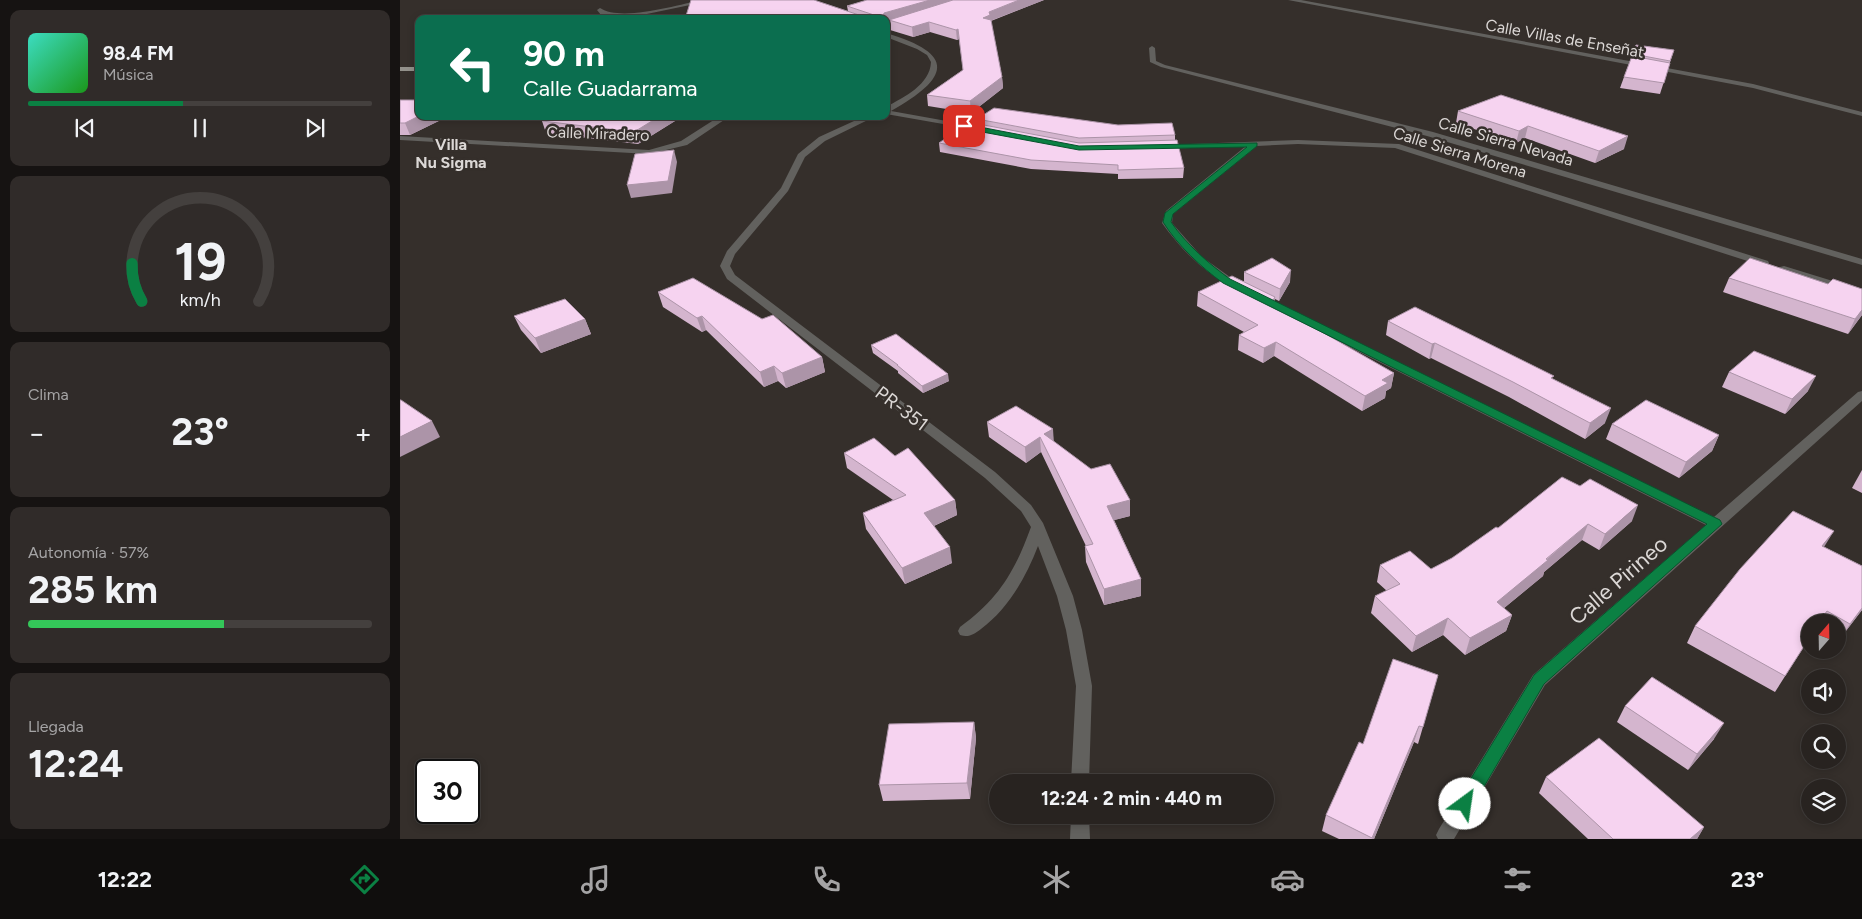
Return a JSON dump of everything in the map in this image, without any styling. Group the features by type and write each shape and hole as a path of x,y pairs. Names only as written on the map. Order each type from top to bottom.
{"main road":[{"path":"890,27 914,19"},
{"path":"400,69 415,69"}],"street":[{"path":"600,10 601,13 612,15 635,13 711,0"},
{"name":"Calle Villas de Enseñat","path":"1291,0 1753,86 1862,114"},
{"path":"890,37 928,53 935,65 930,80 890,109"},
{"name":"Calle Sierra Nevada","path":"1152,48 1153,62 1163,66 1407,138 1862,262"},
{"path":"890,112 992,132"},
{"name":"Calle Miradero","path":"400,138 649,152 684,143 720,120"},
{"name":"PR-351","path":"863,120 822,139 801,156 785,189 730,253 725,266 731,277 1006,488 1026,508 1038,527 1064,596 1074,630 1084,686 1080,774"},
{"name":"Calle Sierra Morena","path":"1156,147 1407,138 1862,294"},
{"path":"1254,144 1169,213 1167,222 1174,233 1212,271 1226,281 1716,524"},
{"name":"Calle Pirineo","path":"1446,835 1539,680 1862,396"},
{"path":"966,631 983,621 1004,598 1016,581 1038,527"},
{"path":"1080,824 1080,839"}],"building":[{"path":"691,0 814,0 859,15 686,15"},
{"path":"867,0 930,0 884,13 884,15 874,15 847,6"},
{"path":"953,0 1019,0 989,12 990,15 983,18 991,20 1002,77 970,101 927,95 963,70 958,29 929,22 912,27 890,20"},
{"path":"1636,45 1674,50 1670,61 1633,54"},
{"path":"1632,56 1670,63 1664,83 1624,77"},
{"path":"1501,95 1628,136 1599,151 1528,126 1519,131 1458,111"},
{"path":"400,100 415,100 415,118 405,123 400,123"},
{"path":"994,108 1118,125 1172,123 1175,135 1079,138 977,119"},
{"path":"543,120 654,120 634,132 542,121"},
{"path":"968,122 1079,143 1177,140 1184,168 1118,170 1118,165 1031,160 939,143"},
{"path":"674,150 668,181 627,185 635,154"},
{"path":"1272,258 1291,270 1280,289 1244,272"},
{"path":"1750,258 1828,284 1833,279 1862,289 1862,310 1855,319 1729,278"},
{"path":"1232,276 1275,297 1271,303 1394,373 1382,380 1388,383 1365,396 1276,342 1264,348 1239,335 1258,325 1198,292"},
{"path":"693,278 762,319 773,315 822,357 782,373 774,366 760,372 702,316 697,318 658,292"},
{"path":"565,299 585,319 535,338 514,316"},
{"path":"1415,307 1554,376 1551,378 1611,408 1590,423 1513,382 1388,321"},
{"path":"896,334 948,374 922,386 871,345"},
{"path":"1754,351 1816,376 1792,399 1729,372"},
{"path":"401,400 432,421 400,437"},
{"path":"1646,400 1719,435 1686,462 1612,424"},
{"path":"1016,406 1053,429 1044,434 1091,469 1110,464 1130,500 1107,506 1141,579 1104,589 1085,546 1093,544 1040,437 1025,447 987,422"},
{"path":"874,438 895,456 908,448 955,500 924,513 950,547 902,568 863,513 906,495 844,453"},
{"path":"1562,477 1580,486 1590,479 1638,505 1605,534 1588,524 1497,602 1512,615 1470,638 1448,618 1416,636 1375,596 1400,584 1380,565 1410,551 1431,569 1452,558 1496,527 1498,528"},
{"path":"1793,511 1834,531 1822,546 1862,566 1862,608 1850,624 1846,622 1846,614 1832,614 1827,611 1825,614 1801,614 1801,651 1785,676 1695,626 1740,569"},
{"path":"1393,659 1438,675 1423,727 1419,726 1372,838 1326,815 1359,742 1363,744"},
{"path":"1652,677 1724,723 1697,754 1625,706"},
{"path":"974,722 967,783 879,785 889,724"},
{"path":"1599,738 1704,827 1690,839 1613,839 1546,777"}],"district":[{"name":"Villa Nu Sigma","path":"451,153"}],"route":[{"path":"964,126 1079,148 1254,144 1169,213 1167,222 1174,233 1212,271 1226,281 1716,524 1539,680 1465,804"}]}
